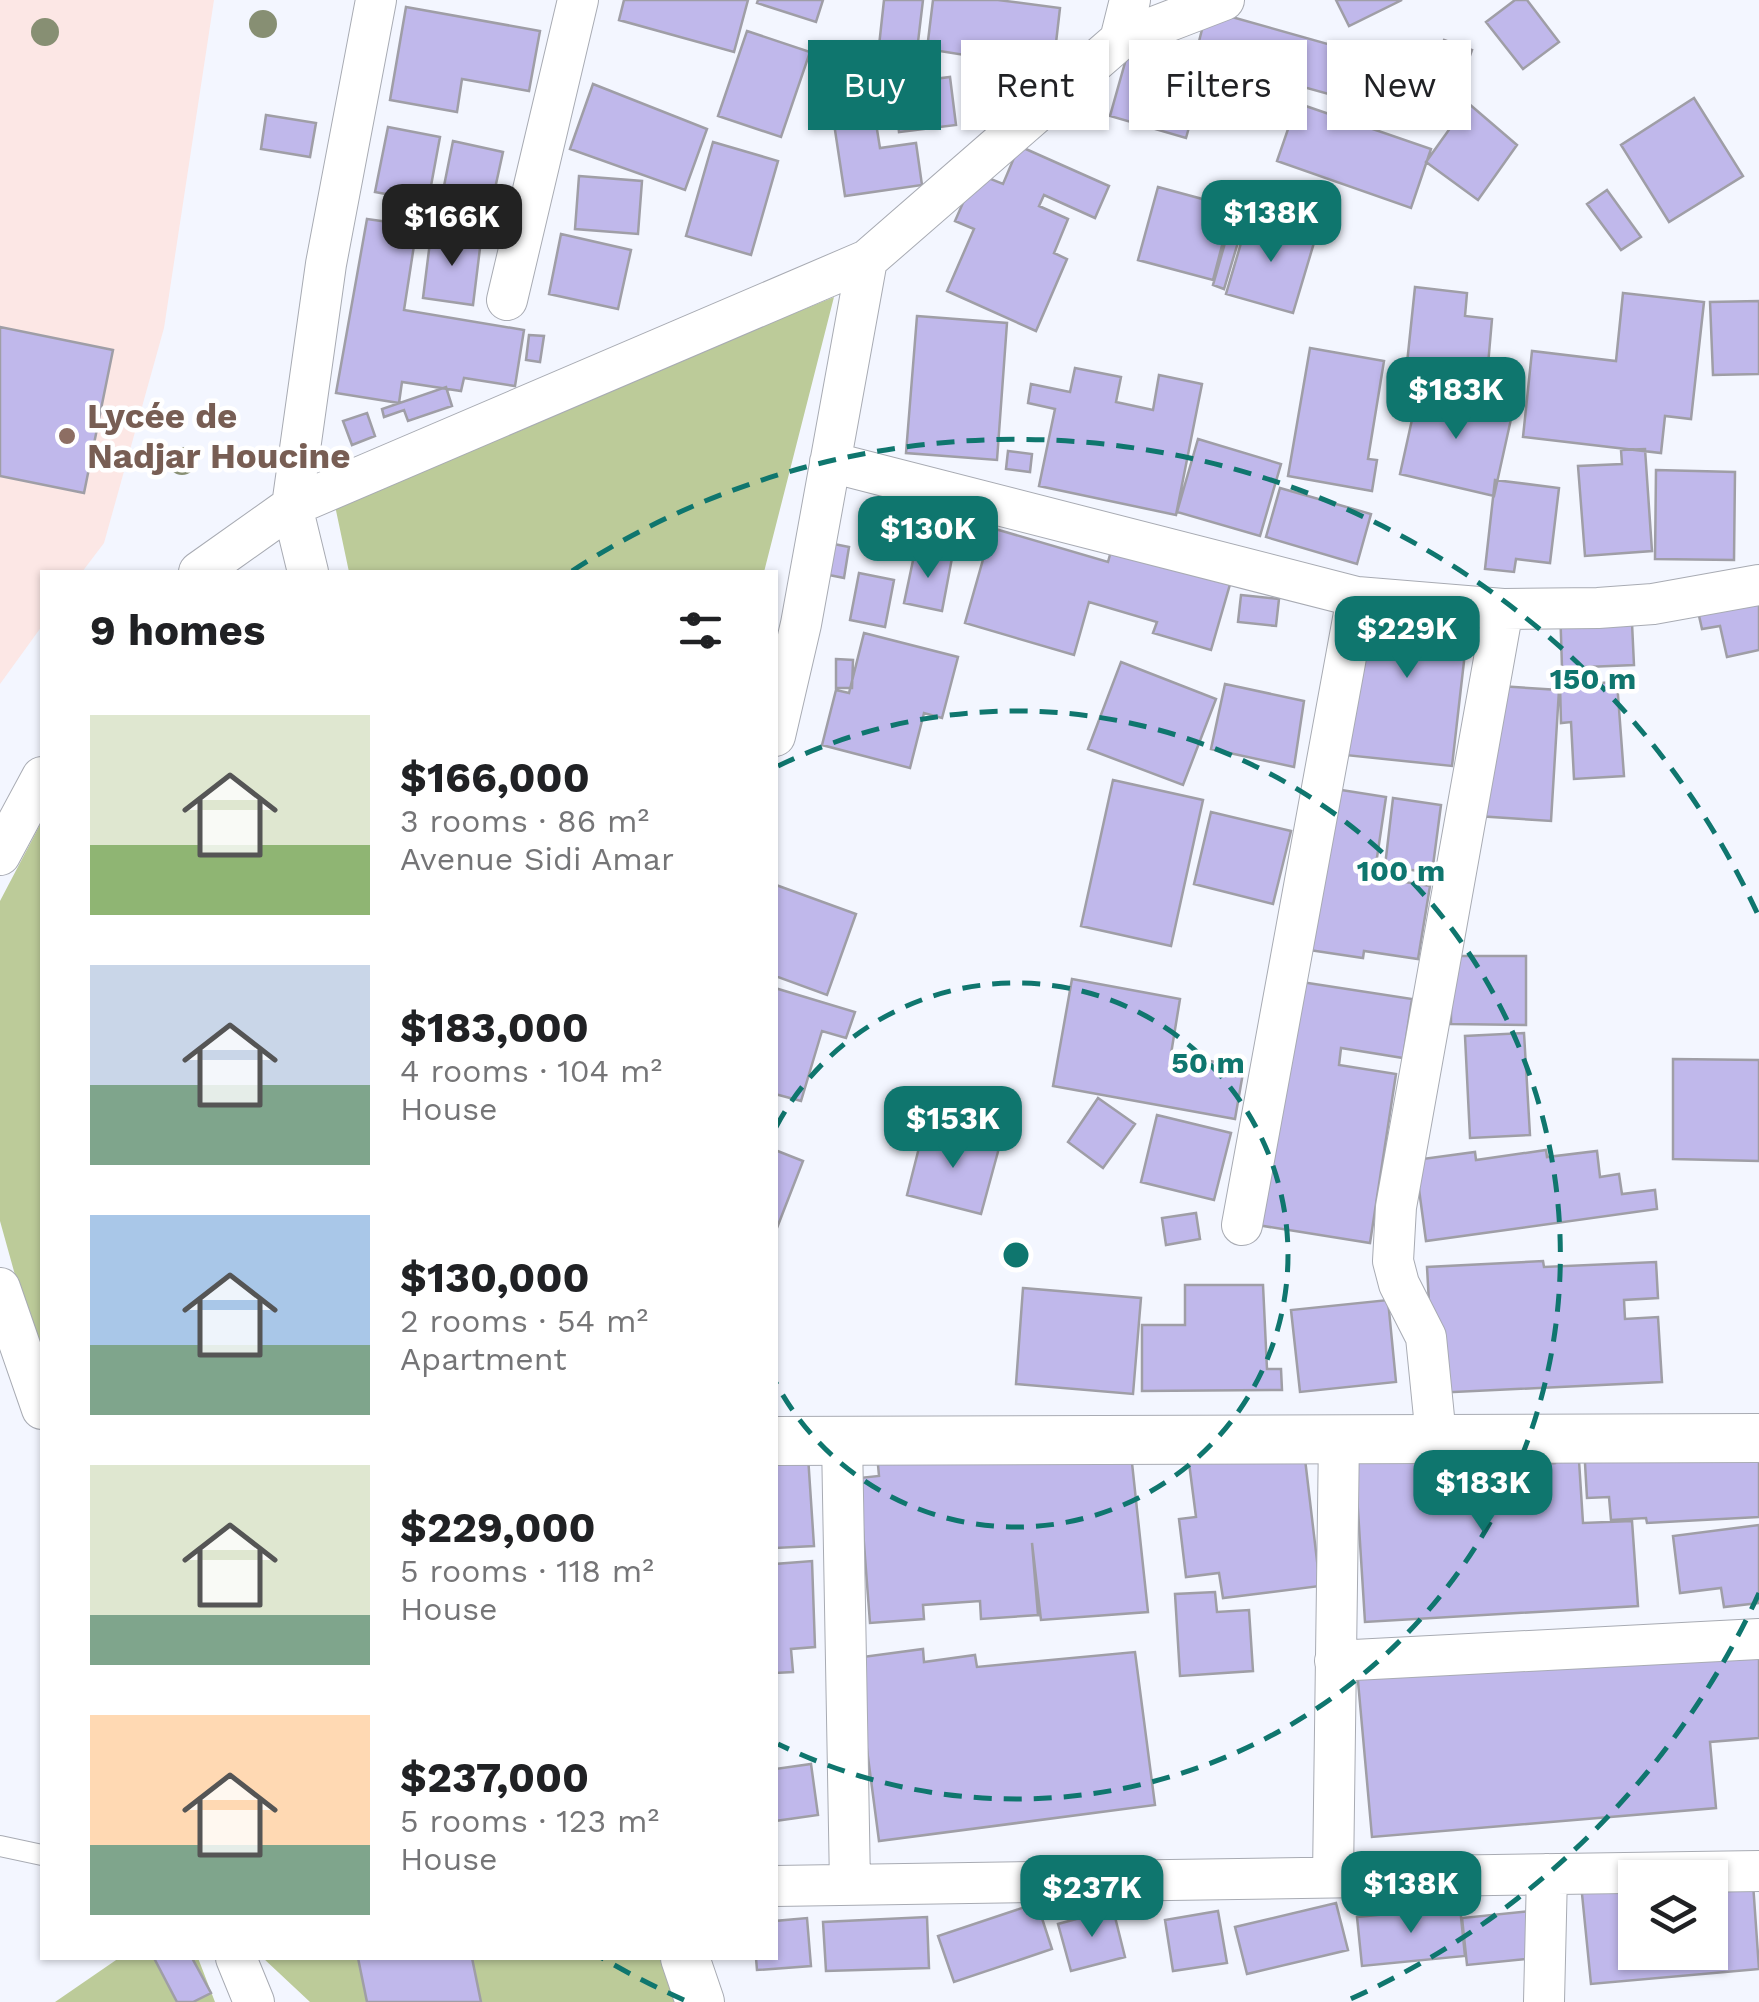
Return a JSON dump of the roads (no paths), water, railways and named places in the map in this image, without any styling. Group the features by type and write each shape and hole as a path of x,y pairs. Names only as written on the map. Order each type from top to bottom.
{"street":[{"path":"308,570 292,506 326,264 376,0"},
{"path":"507,300 578,0"},
{"path":"1120,40 1130,0"},
{"path":"202,570 292,506 867,260 1120,40 1224,0"},
{"path":"778,721 867,260"},
{"path":"830,462 1357,596 1504,609 1653,604 1759,585"},
{"path":"1242,1225 1357,596"},
{"path":"1436,1437 1426,1338 1399,1284 1393,1261 1396,1207 1504,609"},
{"path":"0,855 40,781"},
{"path":"0,1288 40,1403"},
{"path":"0,1366 40,1419"},
{"path":"1333,1876 1339,1437"},
{"path":"778,1441 1759,1438"},
{"path":"842,1440 850,1884"},
{"path":"1335,1661 1759,1639"},
{"path":"778,1886 1759,1871"},
{"path":"1544,2002 1547,1874"},
{"path":"237,1960 254,2002"},
{"path":"686,1960 700,2002"}],"lane":[{"path":"0,1846 40,1855"}],"place":[{"name":"Lycée de Nadjar Houcine","path":"67,436"}]}
